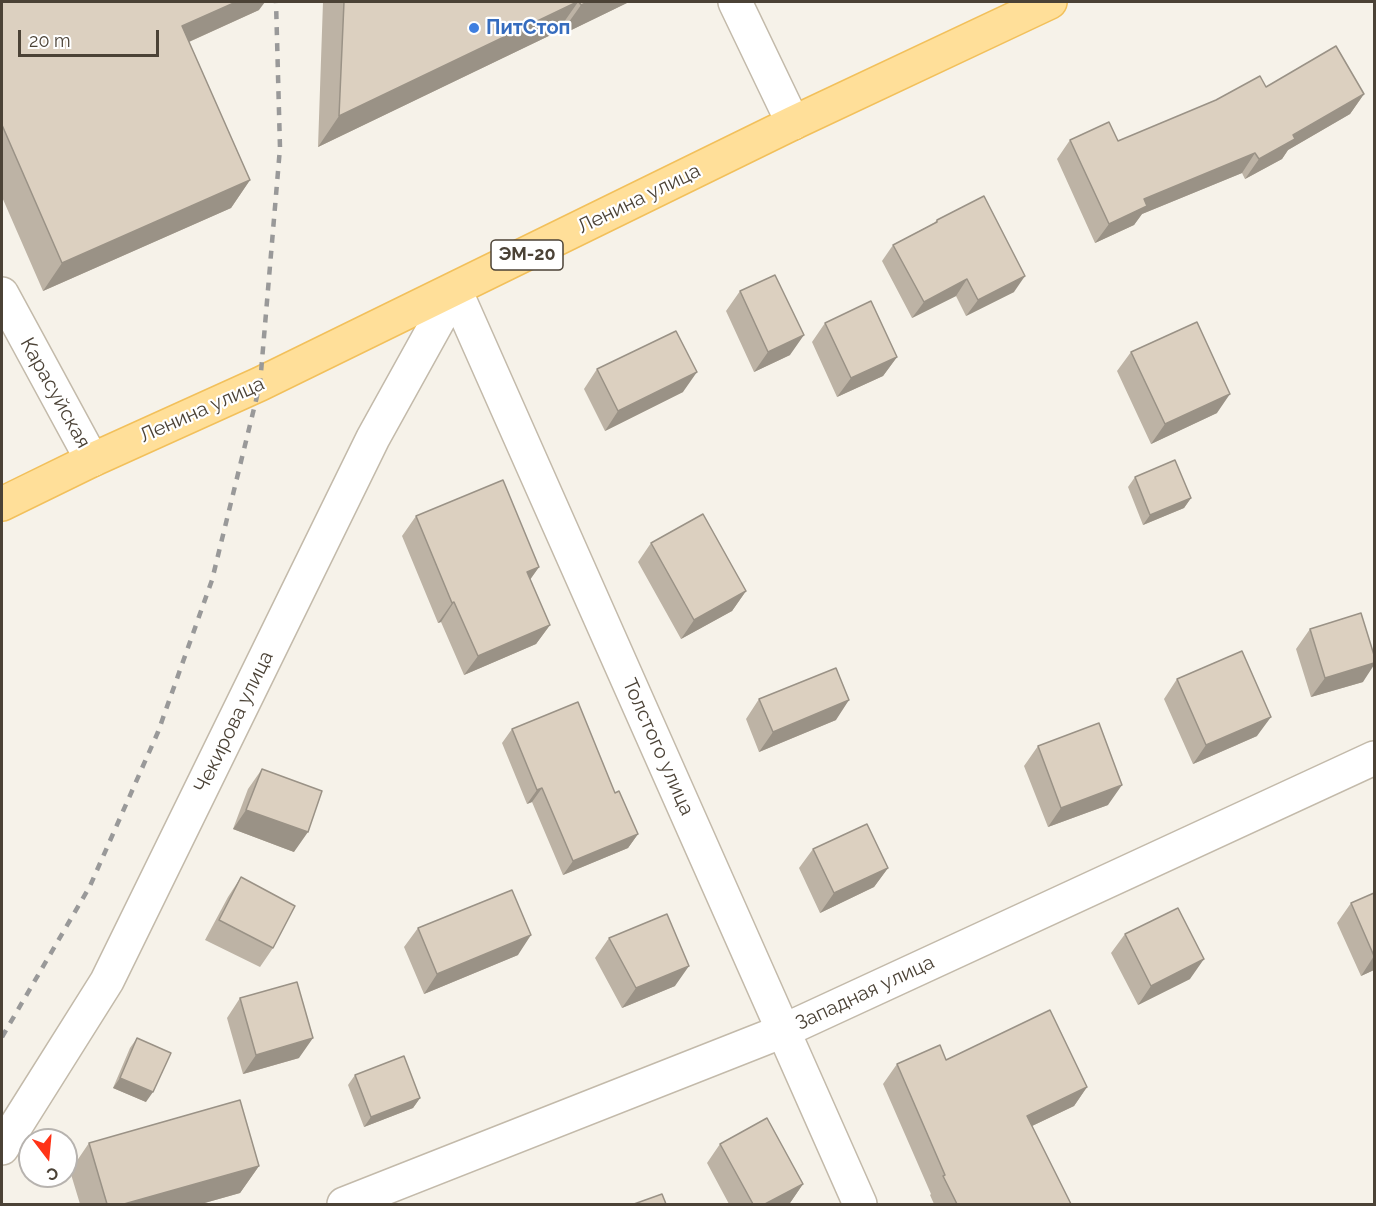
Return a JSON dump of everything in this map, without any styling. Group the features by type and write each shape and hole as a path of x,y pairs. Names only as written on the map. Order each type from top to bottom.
{"main road":[{"name":"Ленина улица","path":"2,504 92,460 260,384 793,123 1050,2"}],"street":[{"path":"735,2 793,123"},
{"name":"Толстого улица","path":"455,290 860,1204"},
{"name":"Чекирова улица","path":"2,1148 107,981 374,438 455,290"},
{"name":"Карасуйская","path":"2,294 92,460"},
{"name":"Западная улица","path":"344,1204 783,1031 1374,758"}],"building":[{"path":"2,2 236,2 182,26 250,180 62,263 2,125"},
{"path":"344,2 577,2 339,116"},
{"path":"1336,46 1364,94 1293,135 1295,139 1259,159 1255,153 1144,199 1147,206 1109,224 1070,140 1109,122 1118,141 1216,100 1260,76 1266,87"},
{"path":"984,196 1025,276 978,300 967,279 924,302 893,245"},
{"path":"775,275 804,335 768,352 740,291"},
{"path":"871,301 897,357 851,378 825,323"},
{"path":"1197,322 1230,394 1165,424 1131,352"},
{"path":"676,331 697,372 618,411 597,369"},
{"path":"1175,460 1191,498 1150,515 1135,477"},
{"path":"503,480 539,567 527,572 550,625 478,656 454,602 452,603 416,516"},
{"path":"703,514 746,591 694,620 651,543"},
{"path":"1361,613 1374,655 1374,663 1325,678 1310,629"},
{"path":"1242,651 1271,717 1206,745 1177,679"},
{"path":"836,668 849,700 773,732 759,699"},
{"path":"578,702 615,793 619,791 638,834 573,861 542,788 537,790 512,729"},
{"path":"1099,723 1122,785 1061,808 1038,746"},
{"path":"262,769 322,791 308,832 246,810"},
{"path":"867,824 888,868 834,893 813,849"},
{"path":"241,877 295,906 273,948 219,920"},
{"path":"512,890 531,935 437,974 418,928"},
{"path":"1374,893 1374,956 1351,903"},
{"path":"1178,908 1204,959 1151,986 1125,934"},
{"path":"667,914 689,966 636,988 609,938"},
{"path":"297,982 313,1038 256,1055 240,998"},
{"path":"1050,1010 1087,1087 1027,1116 1071,1204 957,1204 943,1176 945,1175 897,1064 940,1045 946,1060"},
{"path":"137,1038 171,1053 153,1092 120,1078"},
{"path":"404,1056 420,1098 371,1117 355,1075"},
{"path":"240,1100 259,1166 124,1204 107,1204 89,1143"},
{"path":"767,1118 803,1184 765,1204 753,1204 720,1144"},
{"path":"662,1194 666,1204 634,1204"}],"railway":[{"path":"2,1037 90,886 158,732 212,580 260,384 280,148 276,2"}],"place":[{"name":"ПитСтоп","path":"474,28"}]}
